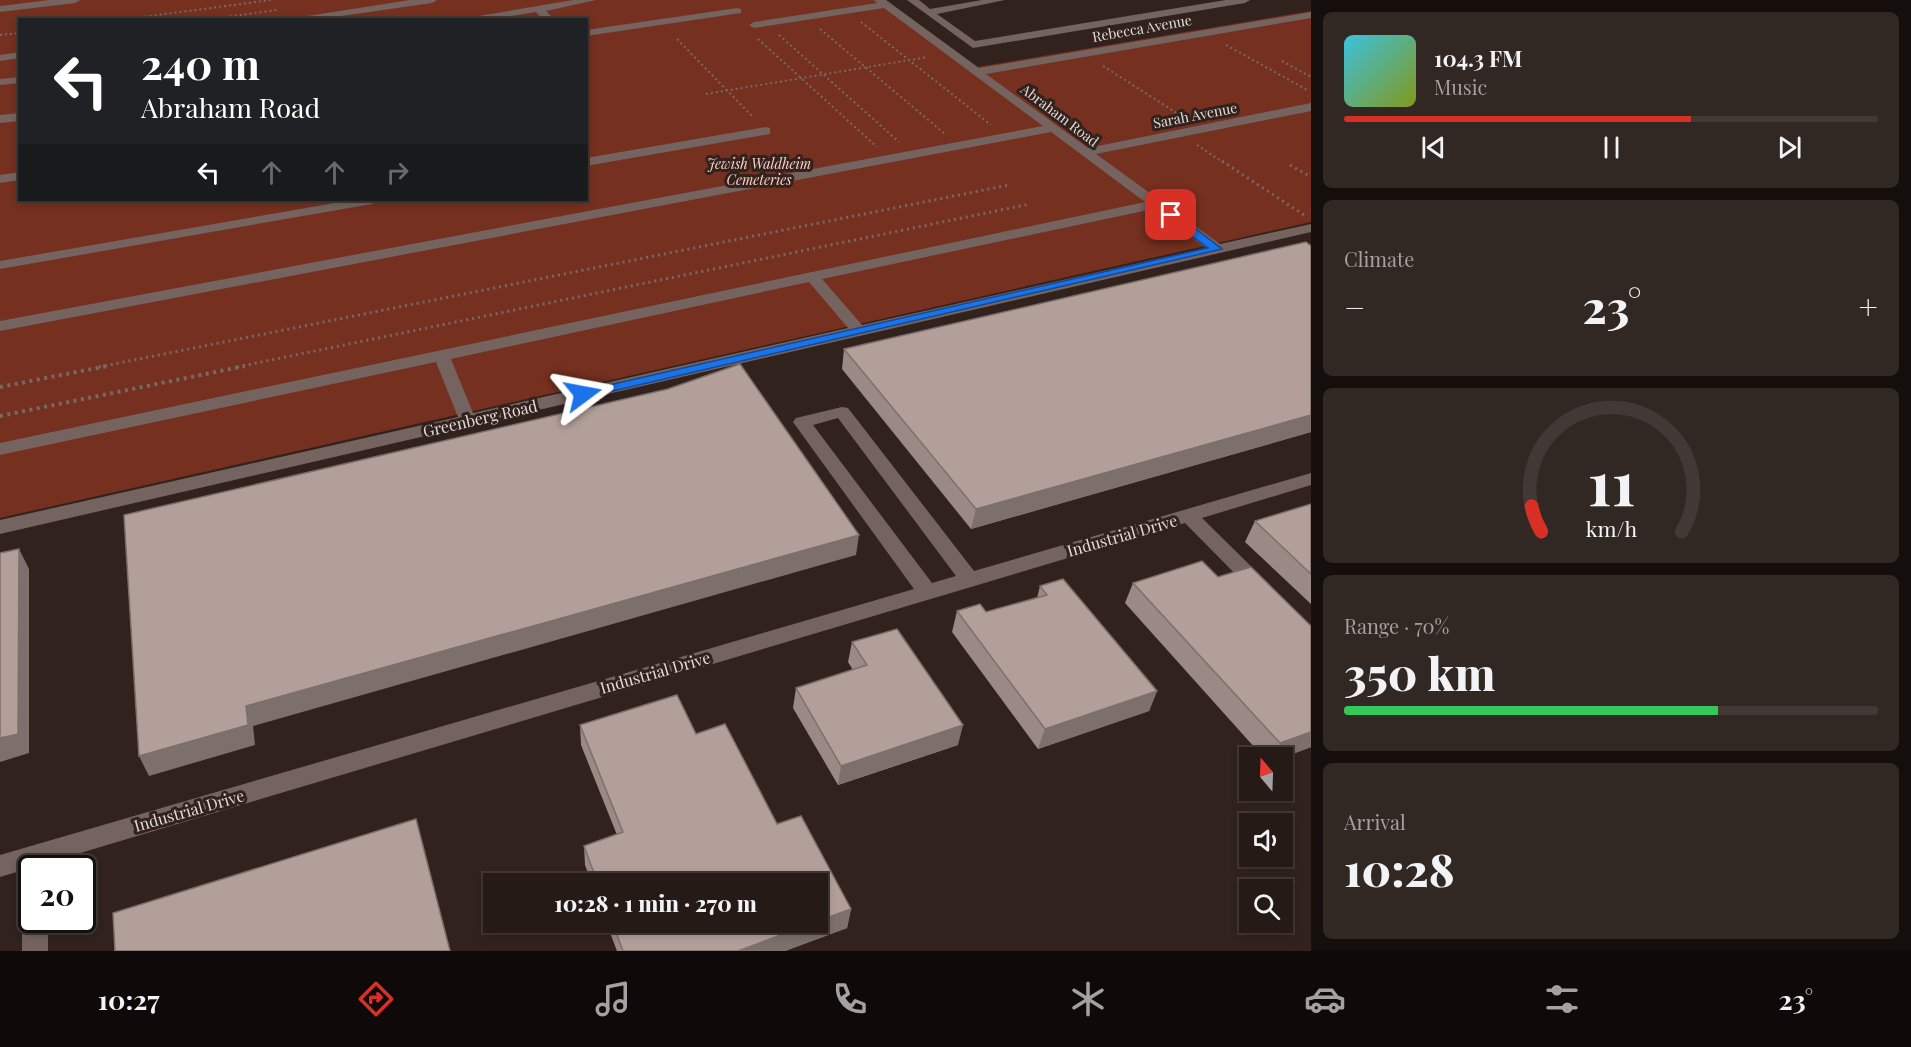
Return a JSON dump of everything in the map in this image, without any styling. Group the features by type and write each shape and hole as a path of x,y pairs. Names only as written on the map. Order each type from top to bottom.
{"street":[{"path":"0,9 75,0"},
{"path":"302,18 432,0"},
{"path":"474,18 591,0"},
{"path":"912,0 973,45 1236,1"},
{"path":"928,12 1000,0"},
{"path":"754,25 883,2"},
{"name":"Abraham Road","path":"883,2 1217,249"},
{"path":"538,9 548,18"},
{"path":"588,33 737,11"},
{"name":"Rebecca Avenue","path":"977,72 1311,15"},
{"path":"0,58 18,55"},
{"path":"0,82 18,80"},
{"name":"Sarah Avenue","path":"1086,152 1311,107"},
{"path":"0,119 18,117"},
{"path":"0,326 1053,128"},
{"path":"588,162 766,131"},
{"path":"0,179 18,176"},
{"path":"0,265 366,201"},
{"path":"0,449 1156,204"},
{"name":"Greenberg Road","path":"0,527 1311,228"},
{"path":"812,277 860,331"},
{"path":"441,356 468,421"},
{"path":"927,592 802,422 842,412 970,580"},
{"name":"Industrial Drive","path":"57,855 927,592 1311,479"},
{"path":"1188,515 1270,597"},
{"name":"Industrial Drive","path":"0,866 18,864"},
{"path":"35,933 35,951"}],"path":[{"path":"135,18 271,0"},
{"path":"806,17 960,146"},
{"path":"859,21 1006,137"},
{"path":"0,35 18,33"},
{"path":"776,33 913,154"},
{"path":"1204,33 1311,93"},
{"path":"756,36 889,159"},
{"path":"677,39 766,131"},
{"path":"1086,53 1203,128"},
{"path":"706,94 928,57"},
{"path":"1282,61 1311,77"},
{"path":"1179,133 1311,219"},
{"path":"1290,165 1311,177"},
{"path":"0,387 1009,185"},
{"path":"0,416 1030,204"}],"green space":[{"name":"Jewish Waldheim Cemeteries","path":"0,0 886,0 977,67 1311,11 1311,222 0,518"}],"building":[{"path":"1306,242 1311,246 1311,415 976,509 844,349"},
{"path":"740,364 859,535 246,706 248,725 139,756 124,515 668,389"},
{"path":"1311,504 1311,574 1255,521"},
{"path":"19,549 18,734 0,738 0,553"},
{"path":"1202,561 1218,577 1251,567 1311,626 1311,732 1280,743 1133,583"},
{"path":"1063,579 1157,691 1045,729 957,611 980,604 986,612 1047,595 1040,586"},
{"path":"897,629 963,725 841,766 796,688 867,665 852,642"},
{"path":"677,695 696,734 725,724 777,824 801,816 851,909 828,917 828,873 594,873 584,846 623,832 580,725"},
{"path":"416,819 450,951 115,951 113,913"},
{"path":"616,933 786,933 738,951 623,951"}],"route":[{"path":"583,394 1217,249 1171,215"}]}
